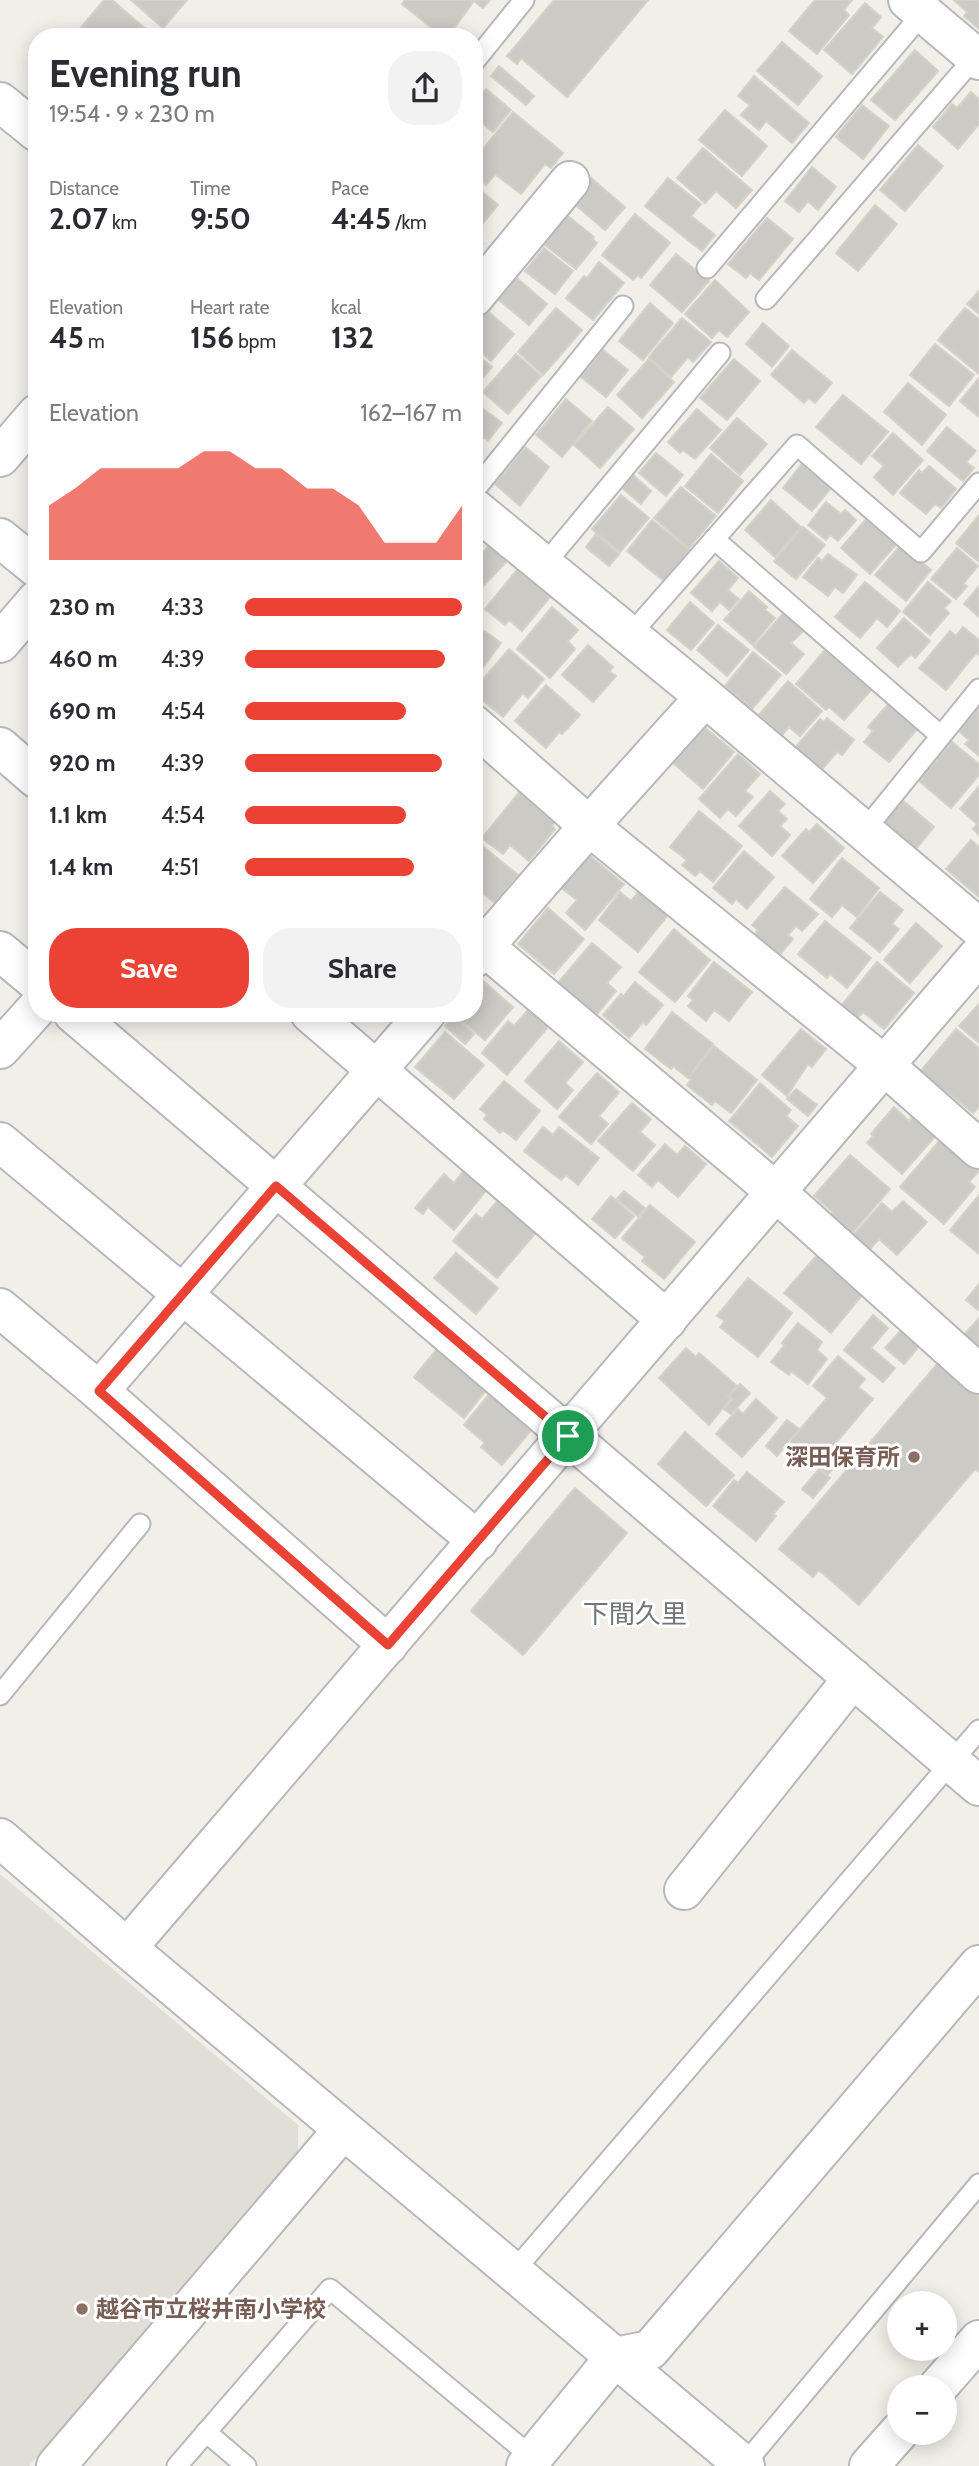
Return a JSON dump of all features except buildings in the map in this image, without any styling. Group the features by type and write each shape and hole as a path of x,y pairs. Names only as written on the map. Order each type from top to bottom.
{"street":[{"path":"916,6 977,59"},
{"path":"0,102 28,125"},
{"path":"483,286 570,181"},
{"path":"0,457 28,424"},
{"path":"483,515 705,697 979,928"},
{"path":"0,537 28,560"},
{"path":"0,643 28,610"},
{"path":"483,942 705,697"},
{"path":"483,734 589,826 884,1065 979,1149"},
{"path":"0,747 28,771"},
{"path":"0,951 28,974"},
{"path":"483,951 776,1192 979,1374"},
{"path":"127,1948 979,955"},
{"path":"0,1049 28,1017"},
{"path":"85,1022 965,1775"},
{"path":"320,1022 667,1320"},
{"path":"99,1391 418,1022"},
{"path":"0,1142 478,1541"},
{"path":"0,1308 99,1391 388,1645"},
{"path":"684,1890 853,1678"},
{"path":"0,1838 127,1948 744,2466"},
{"path":"529,2462 615,2357 650,2350 979,1965"},
{"path":"56,2466 343,2130"},
{"path":"948,2375 979,2340"},
{"path":"869,2466 888,2445"}],"lane":[{"path":"483,51 524,0"},
{"path":"707,268 916,6"},
{"path":"766,299 977,59"},
{"path":"483,480 623,306"},
{"path":"544,565 720,353"},
{"path":"630,635 797,444 921,552 979,483"},
{"path":"714,540 941,736"},
{"path":"864,831 979,689"},
{"path":"0,1695 140,1524"},
{"path":"513,2272 965,1775 979,1730"},
{"path":"744,2466 979,2184"},
{"path":"177,2466 330,2289 529,2462"},
{"path":"206,2432 246,2466"}],"shaded area":[{"name":"越谷市立桜井南小学校","path":"0,1874 298,2125 298,2151 29,2466 0,2466"}],"place":[{"name":"深田保育所","path":"914,1457"},
{"name":"越谷市立桜井南小学校","path":"82,2309"}],"district":[{"name":"下間久里","path":"635,1614"}],"route":[{"path":"276,1186 568,1436 388,1645 99,1391 276,1186"}]}
